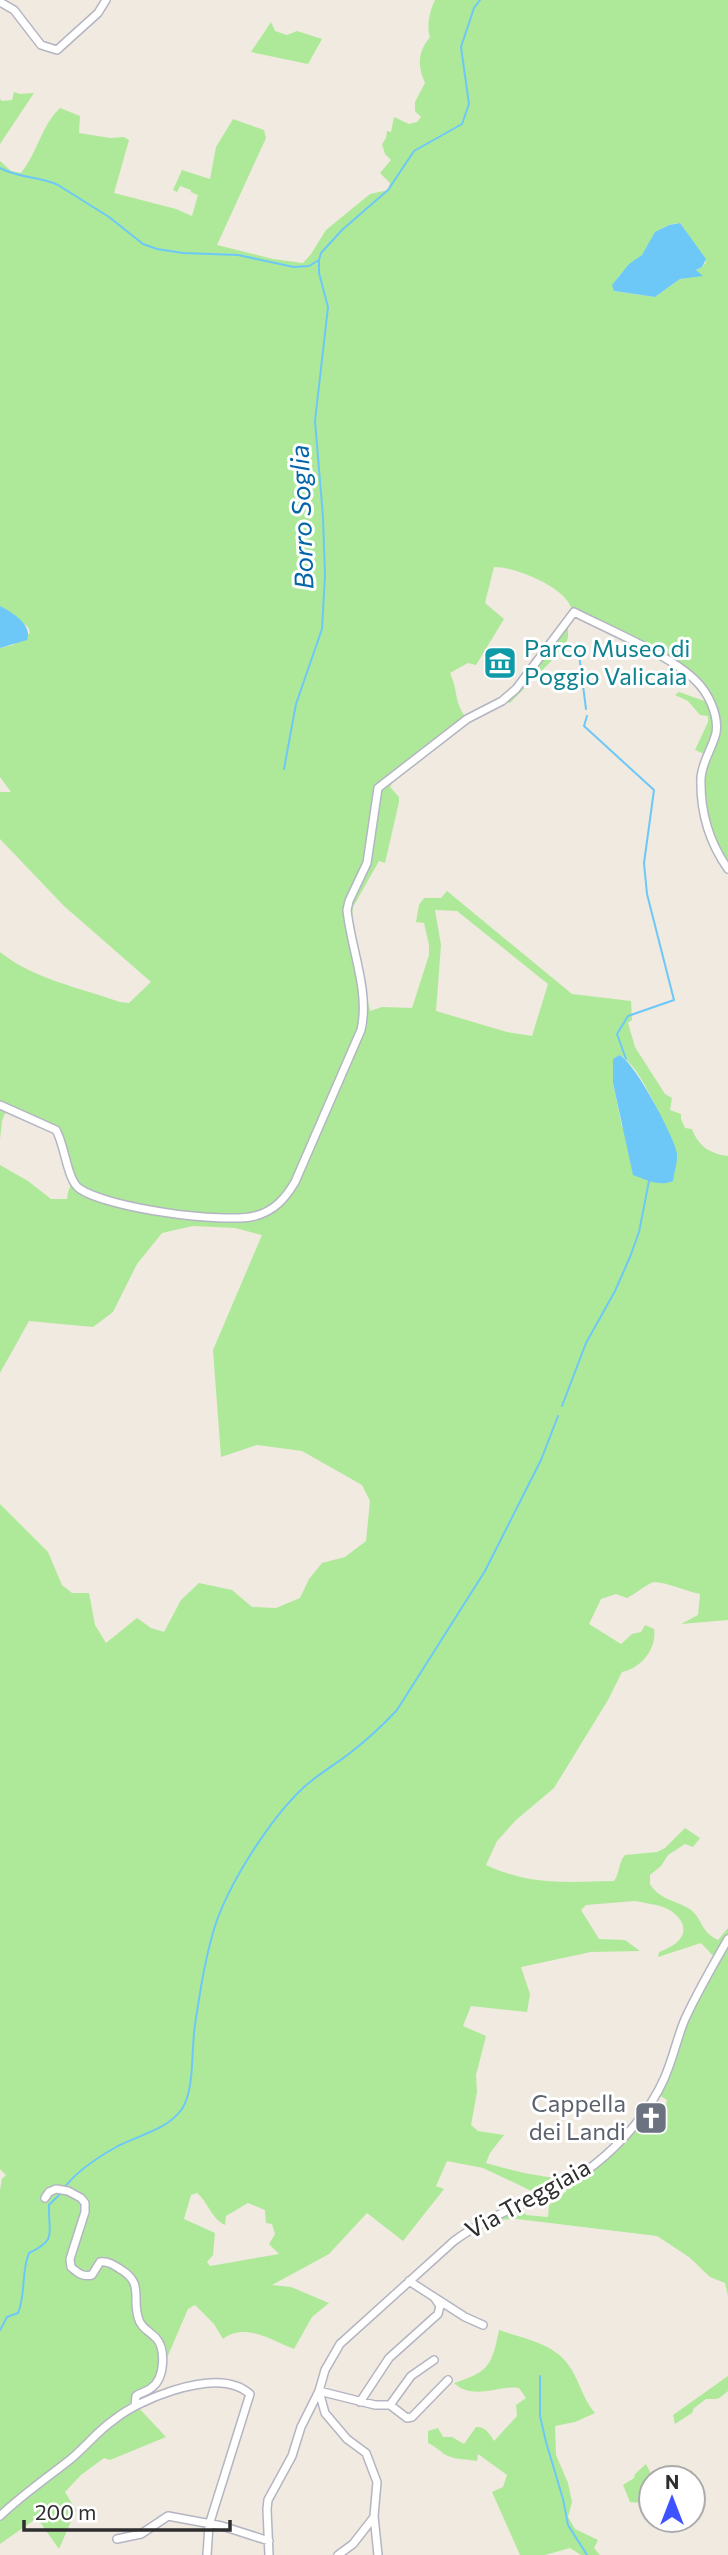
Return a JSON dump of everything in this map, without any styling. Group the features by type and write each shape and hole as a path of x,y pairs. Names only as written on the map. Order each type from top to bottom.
{"street":[{"path":"0,2 14,10 41,45 57,50 98,13 106,0"},
{"path":"0,1105 56,1130 73,1181 78,1188 90,1194 141,1210 232,1217 254,1216 284,1200 295,1182 364,1018 349,926 349,901 367,863 378,788 467,719 502,701 516,689 574,612 687,673 707,695 715,713 716,732 701,777 704,818 715,850 728,869"},
{"name":"Via Treggiaia","path":"269,2555 268,2500 292,2456 325,2370 340,2344 474,2226 559,2185 592,2166 611,2150 656,2095 674,2054 684,2022 728,1939"},
{"path":"45,2198 49,2192 62,2190 81,2198 85,2208 70,2259 71,2267 80,2275 89,2276 103,2261 131,2276 137,2291 138,2319 160,2345 162,2372 152,2388 136,2396 135,2405"},
{"path":"409,2281 483,2325"},
{"path":"360,2402 389,2358 438,2314 440,2306 434,2298"},
{"path":"390,2406 411,2376 433,2360"},
{"path":"319,2391 375,2406 390,2406 407,2418 412,2417 449,2380"},
{"path":"0,2516 33,2486 69,2461 113,2420 135,2405 198,2384 210,2382 236,2386 250,2394 209,2525 207,2555"},
{"path":"319,2391 325,2413 347,2439 366,2453 377,2482 374,2516 378,2555"},
{"path":"117,2539 141,2534 168,2516 222,2526 269,2541"},
{"path":"338,2555 353,2544 374,2516"}],"green space":[{"path":"435,0 728,0 728,869 705,814 702,787 707,755 695,750 708,722 708,716 700,715 688,701 675,695 679,692 710,703 687,673 574,612 559,592 542,582 522,573 494,567 485,603 504,619 476,665 468,663 450,673 458,702 467,719 400,769 390,787 399,797 399,802 385,863 379,861 353,907 350,933 363,999 368,1002 370,1011 382,1007 412,1008 429,955 424,923 416,922 419,905 424,898 441,898 447,891 572,994 631,1001 632,1020 628,1023 635,1047 665,1094 672,1098 670,1110 681,1114 685,1128 692,1129 706,1148 728,1156 728,1620 681,1624 698,1615 700,1594 655,1582 627,1598 616,1594 601,1599 589,1624 621,1644 632,1634 641,1632 645,1625 654,1629 653,1644 641,1662 622,1672 554,1788 516,1820 497,1841 486,1865 534,1880 614,1881 625,1855 657,1852 665,1848 685,1828 700,1838 693,1847 685,1844 668,1855 661,1866 650,1875 650,1884 662,1896 693,1912 707,1932 718,1940 728,1928 728,2296 725,2283 710,2277 689,2257 657,2236 517,2219 494,2220 519,2206 526,2215 548,2217 549,2205 567,2191 559,2185 540,2195 483,2168 447,2161 436,2186 444,2189 403,2241 367,2213 329,2254 272,2285 291,2287 329,2303 312,2317 294,2349 249,2332 231,2334 223,2339 214,2324 195,2305 188,2309 157,2381 140,2393 136,2405 166,2437 110,2460 104,2458 81,2475 65,2492 76,2510 59,2549 37,2518 0,2544 0,2190 2,2179 6,2175 0,2169 0,1504 48,1552 62,1585 72,1593 89,1593 95,1625 106,1643 137,1618 151,1628 164,1632 181,1600 199,1583 232,1590 252,1607 276,1608 300,1598 309,1579 322,1563 345,1557 366,1541 370,1501 362,1485 302,1451 257,1445 221,1457 213,1350 262,1235 235,1228 193,1226 162,1233 137,1264 113,1312 93,1327 29,1321 0,1373 0,1165 28,1181 51,1199 67,1199 73,1180 60,1136 7,1108 2,1121 0,1140 0,952 42,976 120,1002 129,1003 151,982 64,906 0,839 0,792 11,792 0,777 0,648 13,645 30,633 28,627 0,606 0,161 11,171 21,173 48,123 60,108 80,116 79,133 110,138 124,137 129,140 114,193 176,209 192,216 198,195 191,192 190,196 191,190 180,186 177,192 173,190 182,170 210,179 216,147 233,119 264,130 266,138 217,245 273,259 303,263 326,230 370,194 388,190 390,183 380,173 391,160 385,154 382,144 387,131 391,132 394,117 409,124 417,122 421,117 415,111 415,102 425,83 420,59 430,37 430,13","holes":["680,223 706,262 696,270 697,276 680,279 655,297 614,291 619,276 640,257 659,231 671,224","435,910 457,911 548,984 532,1036 507,1032 436,1011 441,945","619,1055 627,1060 644,1083 677,1153 622,1127 613,1083 613,1059","635,1901 666,1908 681,1921 683,1932 678,1941 659,1952 658,1957 701,1943 716,1959 684,2022 657,2094 667,2100 663,2115 653,2126 632,2126 602,2157 576,2176 550,2177 486,2163 504,2135 478,2131 471,2125 477,2092 476,2075 486,2036 463,2026 471,2006 527,2012 530,1994 521,1967 591,1952 640,1951 625,1940 599,1939 581,1910 586,1905","197,2193 216,2218 225,2225 226,2216 248,2203 265,2210 266,2223 272,2224 275,2234 269,2244 279,2254 210,2266 207,2262 213,2255 215,2233 184,2219 191,2195"]},
{"path":"271,22 275,31 287,35 297,31 322,39 308,64 251,52"},
{"path":"14,92 34,93 0,144 0,99 12,100"},
{"path":"568,623 565,647 510,703 502,701"},
{"path":"499,2330 542,2344 560,2356 568,2364 595,2413 575,2422 555,2426 556,2455 568,2483 572,2502 568,2517 575,2529 598,2540 594,2548 600,2555 581,2555 570,2548 545,2555 520,2555 492,2492 503,2487 507,2475 478,2454 477,2461 455,2458 445,2455 428,2443 428,2431 438,2428 443,2437 452,2437 464,2444 476,2427 479,2427 487,2431 494,2441 517,2416 516,2405 526,2398 519,2388 477,2392 461,2388 454,2383 482,2371 494,2352"},
{"path":"728,2376 728,2391 718,2398 706,2399 694,2408 692,2413 675,2424 673,2415"},
{"path":"637,2472 637,2503 630,2502 623,2485 634,2478"}],"water":[{"path":"680,223 706,259 702,267 696,270 703,276 680,279 655,297 614,291 612,285 629,264 642,255 655,232"},
{"path":"0,606 25,624 27,640 0,648"},
{"path":"619,1055 643,1084 675,1145 677,1153 673,1181 658,1183 633,1175 613,1083 613,1059"}],"waterway":[{"name":"Borro Soglia","path":"284,769 296,704 322,629 325,575 315,421 328,307 319,273 319,260 321,253 342,230 388,190 414,151 462,124 469,104 461,47 474,8 480,0"},
{"name":"Borro Soglia","path":"0,168 58,185 109,217 143,244 157,249 238,255 294,267 309,266 319,260"},
{"path":"578,646 586,709"},
{"path":"587,716 584,726 654,790 644,863 647,894 674,1000 628,1016 617,1034 626,1059"},
{"path":"562,1406 586,1343 615,1291 630,1257 639,1232 649,1181"},
{"path":"64,2188 96,2159 161,2127 182,2109 191,2080 195,2025 208,1950 221,1909 240,1872 264,1834 290,1801 362,1743 397,1710 485,1571 541,1460 558,1416"},
{"path":"0,2330 7,2317 18,2313 29,2253 48,2239 49,2205 61,2193"},
{"path":"540,2376 540,2416 546,2442 568,2525 587,2555"}],"place":[{"name":"Parco Museo di Poggio Valicaia","path":"500,663"},
{"name":"Cappella dei Landi","path":"651,2118"}]}
